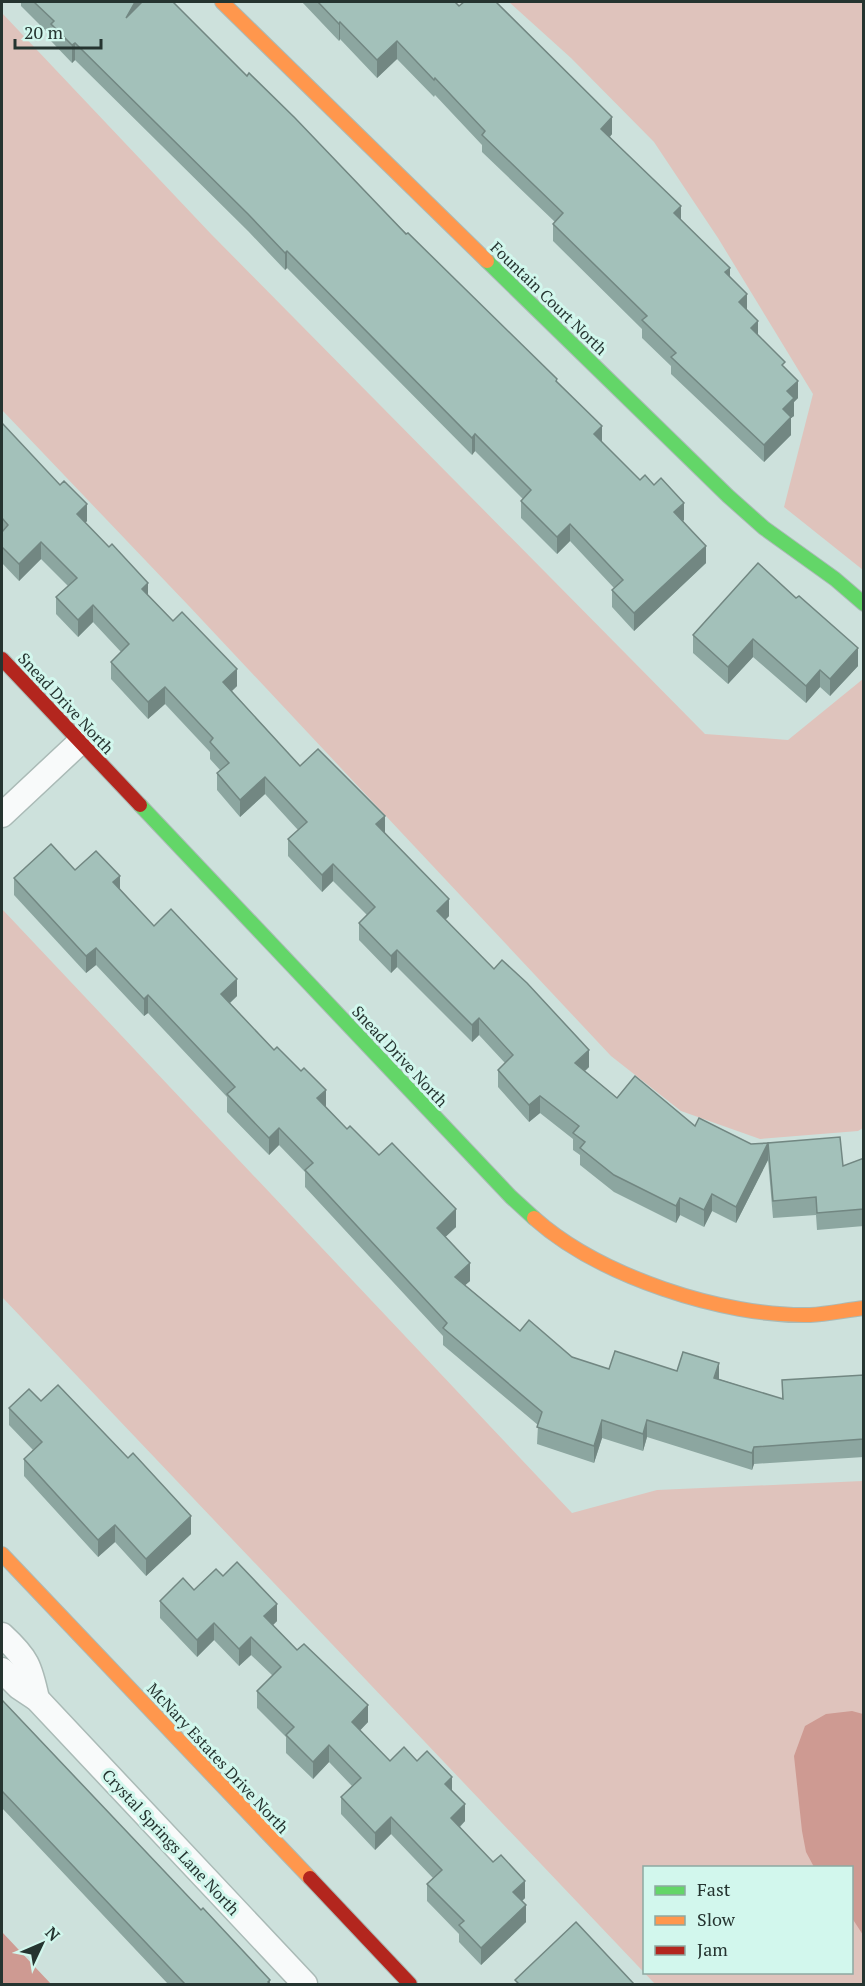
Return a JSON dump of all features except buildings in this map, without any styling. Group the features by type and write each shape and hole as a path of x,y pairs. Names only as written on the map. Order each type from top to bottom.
{"street":[{"name":"Fountain Court North","path":"222,2 728,496 764,528 835,579 864,604"},
{"name":"Snead Drive North","path":"2,659 511,1197 552,1233 657,1288 746,1310 809,1315 864,1308"},
{"path":"2,816 80,742"},
{"name":"McNary Estates Drive North","path":"2,1554 410,1984"},
{"name":"Crystal Springs Lane North","path":"2,1635 22,1654 31,1672 37,1699"},
{"name":"Crystal Springs Lane North","path":"2,1670 19,1687 37,1699 305,1984"}],"shaded area":[{"path":"509,2 863,2 863,570 784,507 813,394 718,238 654,142 571,58"},
{"path":"2,13 211,234 705,734 788,740 863,679 863,1128 858,1131 760,1139 681,1111 611,1056 2,410"},
{"path":"2,909 572,1513 657,1490 863,1481 863,1984 655,1984 645,1974 853,1974 853,1866 643,1866 643,1971 2,1297"},
{"path":"852,1711 863,1714 863,1935 853,1920 853,1866 813,1866 806,1852 802,1831 794,1756 805,1726 826,1714"},
{"path":"2,1932 51,1984 2,1984"}],"traffic: fast":[{"path":"487,261 728,496 764,528 835,579 864,604"},
{"path":"140,805 511,1197 534,1218"}],"traffic: slow":[{"path":"222,2 487,261"},
{"path":"534,1218 561,1239 592,1258 627,1275 702,1300 739,1309 776,1314 810,1315 864,1308"},
{"path":"2,1554 310,1878"}],"traffic: jam":[{"path":"2,659 140,805"},
{"path":"310,1878 410,1984"}]}
